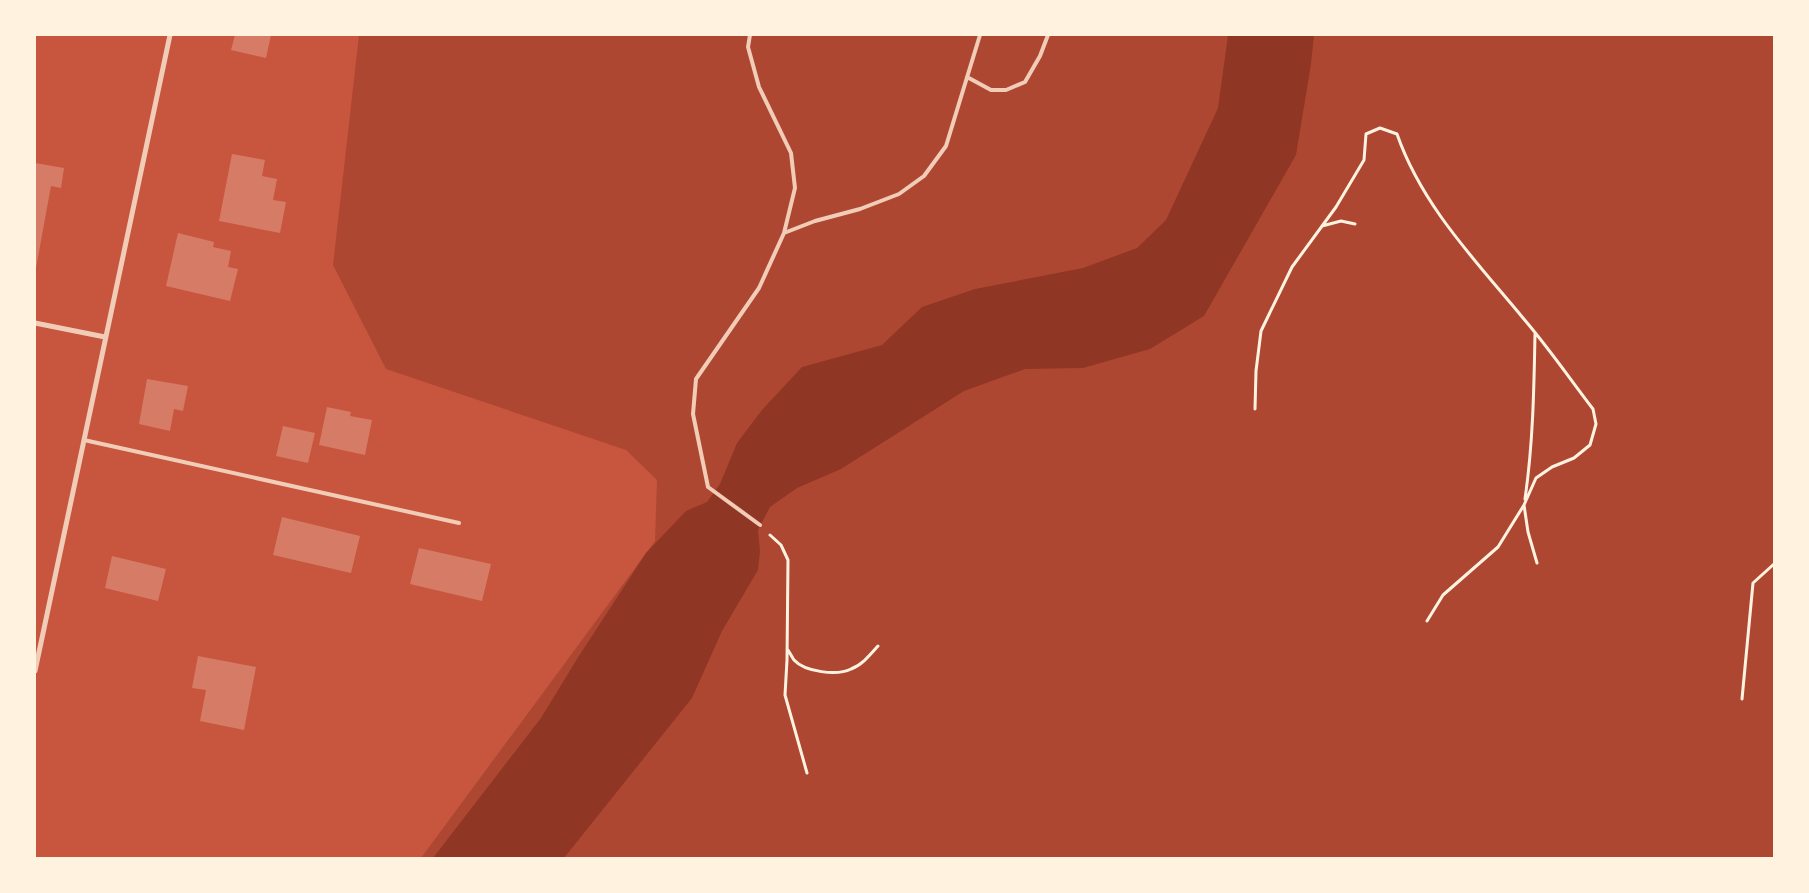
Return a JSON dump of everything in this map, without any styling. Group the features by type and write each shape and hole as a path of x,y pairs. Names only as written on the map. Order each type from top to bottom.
{"street":[{"path":"35,670 170,35"},
{"path":"35,323 105,337"}],"lane":[{"path":"750,35 748,47 758,87 791,153 795,188 784,233 759,288 696,379 693,414 708,487 760,525"},
{"path":"784,233 815,221 860,210 899,194 924,176 946,146 980,35"},
{"path":"967,77 990,90 1006,90 1025,82 1040,56 1048,35"},
{"path":"84,440 459,522"}],"path":[{"path":"1255,409 1256,371 1261,330 1292,267 1336,207 1364,160 1366,134 1380,128 1397,134 1405,158 1442,220 1536,333 1592,409 1596,424 1590,445 1574,458 1552,467 1536,478 1524,505 1498,547 1443,595 1427,621"},
{"path":"1322,226 1341,221 1355,224"},
{"path":"1536,333 1531,448 1524,505 1528,532 1537,563"},
{"path":"760,525 781,545 788,560 785,696 806,773"},
{"path":"1742,699 1753,583 1774,564"},
{"path":"787,649 795,661 809,668 832,673 850,670 867,659 878,646"}],"shaded area":[{"path":"359,35 1774,35 1774,858 421,858 655,541 657,480 626,450 386,369 333,265"},
{"path":"1228,35 1314,35 1296,155 1204,316 1150,349 1083,368 1025,369 964,391 841,469 797,488 770,507 758,530 760,551 758,570 722,631 692,698 564,858 433,858 541,718 646,553 686,511 707,502 720,484 737,443 762,410 802,367 882,345 922,307 975,289 1083,268 1137,248 1166,220 1218,108"}],"building":[{"path":"235,35 271,35 266,58 231,50"},
{"path":"232,154 265,160 262,176 277,179 273,200 286,202 280,233 219,221"},
{"path":"35,163 64,168 61,188 51,186 36,268"},
{"path":"178,233 214,242 213,247 231,251 228,267 238,269 230,301 166,286"},
{"path":"147,379 188,386 183,411 174,409 170,431 139,424"},
{"path":"327,407 351,412 350,416 372,420 365,455 319,445"},
{"path":"283,426 315,433 308,463 276,456"},
{"path":"282,517 360,536 351,573 273,555"},
{"path":"419,548 491,564 482,601 410,584"},
{"path":"112,556 166,569 158,601 105,588"},
{"path":"198,656 256,667 244,730 200,721 206,690 192,688"}]}
